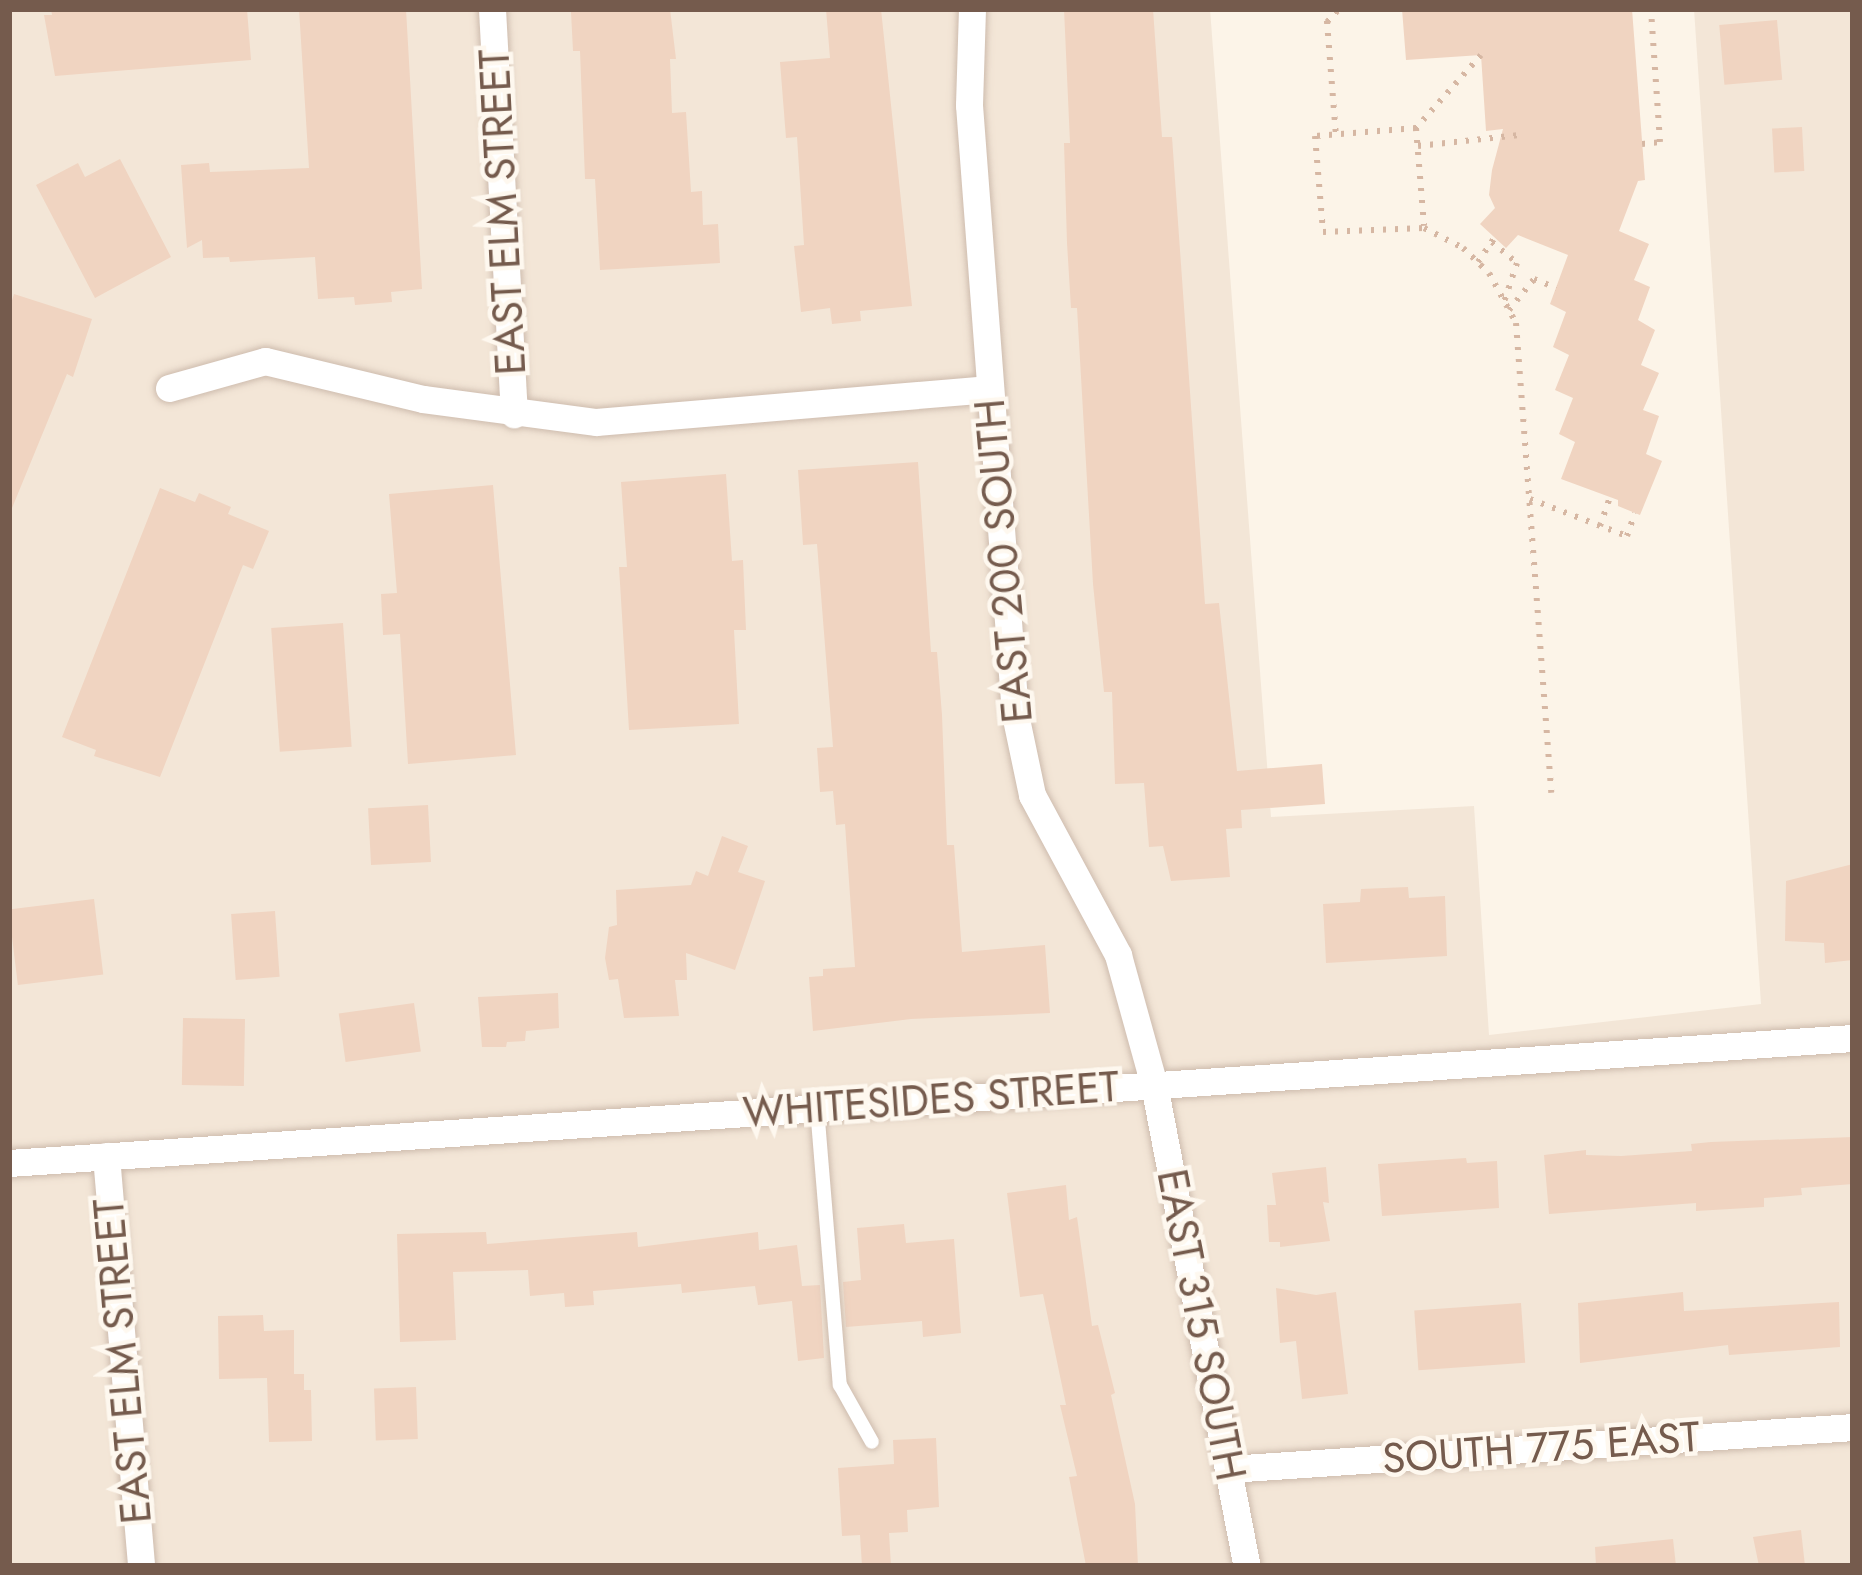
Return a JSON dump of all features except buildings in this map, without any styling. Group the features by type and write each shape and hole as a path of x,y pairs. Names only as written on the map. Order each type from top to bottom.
{"street":[{"name":"EAST ELM STREET","path":"491,9 514,414"},
{"name":"EAST 200 SOUTH","path":"972,9 969,105 1015,714 1032,795 1118,955 1154,1085"},
{"path":"169,388 265,361 514,414 596,422 987,389"},
{"name":"WHITESIDES STREET","path":"9,1163 1853,1037"},
{"name":"EAST 315 SOUTH","path":"1154,1085 1247,1566"},
{"name":"EAST ELM STREET","path":"106,1156 140,1566"},
{"name":"SOUTH 775 EAST","path":"1229,1469 1853,1427"}],"lane":[{"path":"817,1108 840,1385 872,1442"}],"path":[{"path":"1326,9 1336,135"},
{"path":"1328,22 1339,9"},
{"path":"1642,144 1660,142 1651,9"},
{"path":"1480,55 1416,128 1315,136 1323,232 1424,227 1478,262 1516,323 1551,793"},
{"path":"1416,128 1424,227"},
{"path":"1418,146 1519,135"},
{"path":"1478,262 1493,240 1517,263 1507,306"},
{"path":"1507,306 1534,279 1556,288"},
{"path":"1600,526 1610,497"},
{"path":"1530,499 1627,536 1635,514"}],"shaded area":[{"path":"9,9 1210,9 1271,817 1474,806 1489,1035 1761,1004 1694,9 1853,9 1853,1566 9,1566"}]}
